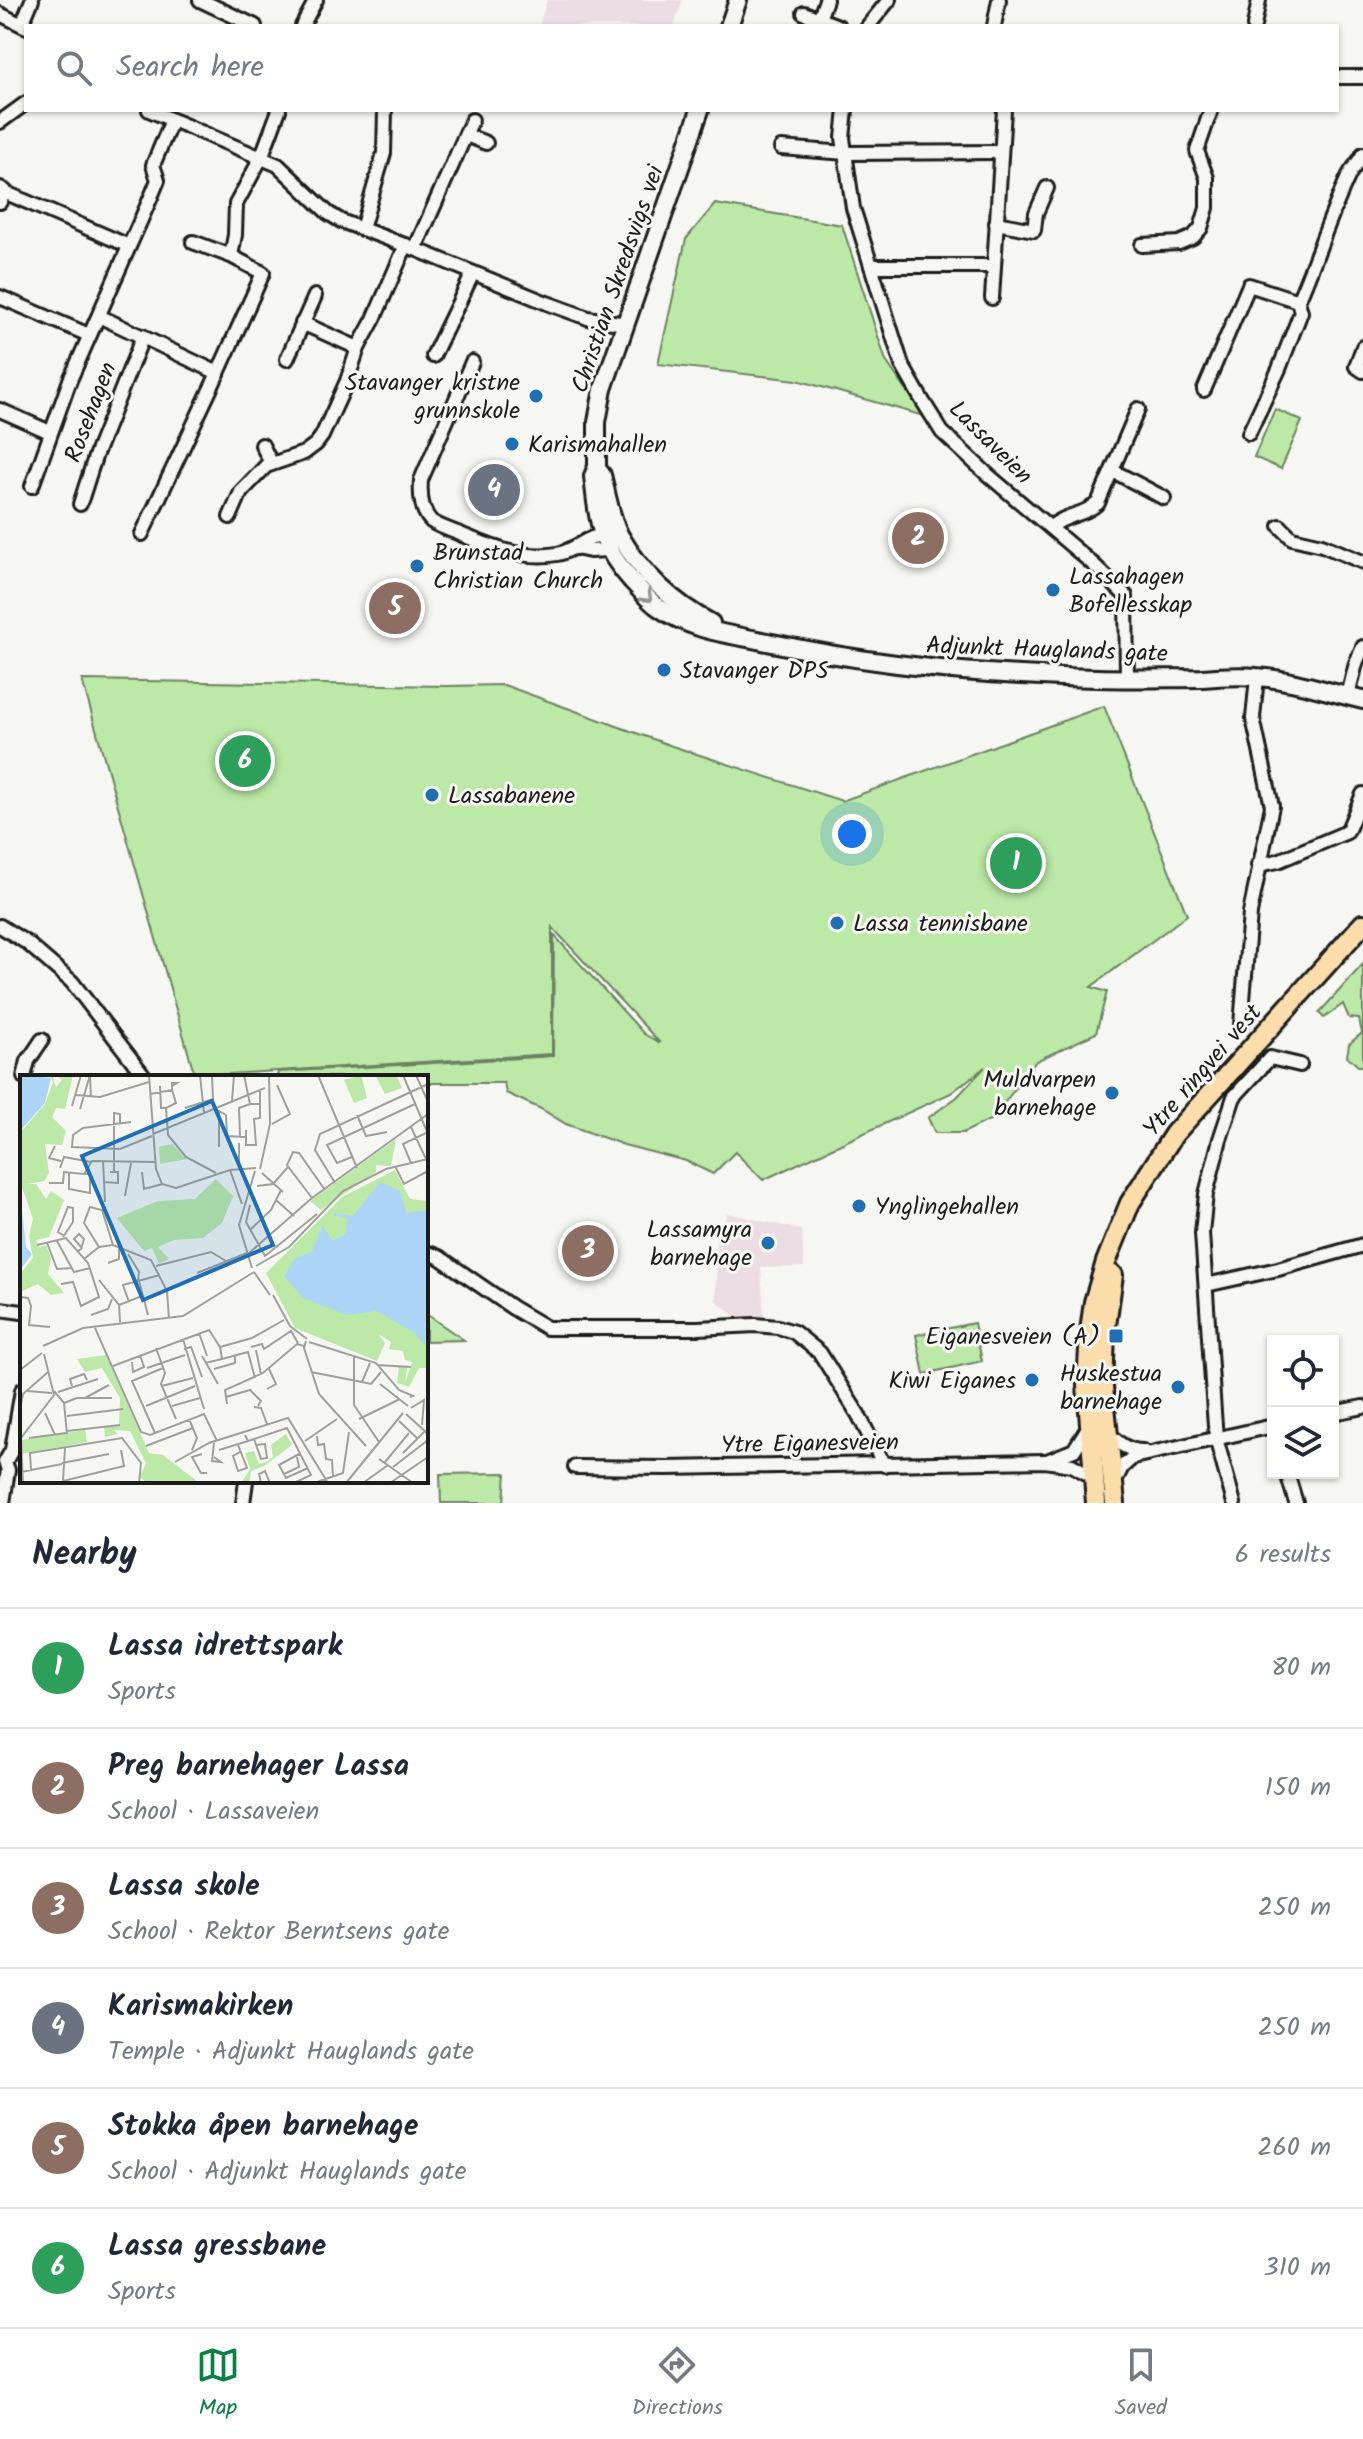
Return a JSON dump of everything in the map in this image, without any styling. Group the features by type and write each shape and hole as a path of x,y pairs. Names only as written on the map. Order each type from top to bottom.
{"main road":[{"path":"730,24 738,0"},
{"name":"Christian Skredsvigs vei","path":"610,540 596,507 593,476 597,467 598,409 699,112"},
{"name":"Adjunkt Hauglands gate","path":"610,540 621,569 649,600 688,624 715,634 923,668 994,674 1127,678 1257,677 1357,699"},
{"name":"Ytre ringvei vest","path":"1115,1503 1114,1483 1098,1429 1088,1358 1094,1302 1117,1232 1141,1182 1174,1134 1363,924"},
{"name":"Ytre ringvei vest","path":"1096,1503 1098,1429 1109,1298 1119,1250 1140,1199 1153,1175 1183,1135 1363,939"}],"street":[{"path":"24,24 32,0"},
{"path":"200,0 251,24"},
{"path":"303,24 316,0"},
{"path":"819,19 826,0"},
{"path":"870,24 889,0"},
{"path":"994,24 999,0"},
{"path":"1254,24 1259,0"},
{"path":"804,13 833,24"},
{"path":"0,14 24,25"},
{"path":"1339,77 1363,77"},
{"path":"0,122 24,104"},
{"path":"154,112 278,165 328,213 341,221 588,318 621,337"},
{"path":"231,256 236,204 261,158 278,112"},
{"path":"362,229 384,153 385,112"},
{"name":"Lassaveien","path":"846,112 843,138 853,208 902,365 942,432 1126,596 1127,678"},
{"path":"992,298 1004,112"},
{"path":"1142,245 1179,243 1193,237 1201,228 1207,208 1207,178 1197,151 1210,112"},
{"path":"32,486 89,335 158,180 153,165 172,120"},
{"path":"230,517 241,492 256,476 271,463 304,453 322,436 358,348 472,120"},
{"path":"466,135 486,143"},
{"path":"781,148 846,153 1000,152"},
{"path":"1249,433 1279,369 1301,312 1298,301 1351,171 1363,154"},
{"path":"996,223 1034,230 1036,213 1047,188"},
{"path":"4,195 129,246"},
{"path":"142,534 263,273 231,256 193,242"},
{"path":"871,266 993,266"},
{"path":"433,356 473,273"},
{"path":"1204,390 1249,285 1298,301"},
{"path":"287,359 315,296"},
{"path":"0,297 89,335"},
{"path":"99,316 218,373"},
{"path":"302,323 358,348"},
{"name":"Rosehagen","path":"80,504 96,454 143,336"},
{"path":"1363,347 1356,364 1363,371"},
{"path":"472,362 421,480 420,493 430,519 467,537 530,556 557,554 576,548 581,542 610,540"},
{"path":"1051,527 1065,517 1094,507 1113,471 1138,409"},
{"path":"0,410 50,432"},
{"path":"262,445 271,463"},
{"path":"1113,471 1164,498"},
{"path":"1280,526 1292,538 1322,545 1363,562"},
{"path":"1357,699 1356,663 1363,647"},
{"path":"1241,1025 1250,913 1272,806 1253,718 1257,677"},
{"path":"1258,865 1278,861 1347,832 1363,794"},
{"path":"0,926 27,943 72,982 143,1075"},
{"path":"24,1075 28,1061 42,1040"},
{"path":"1234,1503 1216,1438 1202,1233 1206,1194 1234,1097 1270,1058 1300,1065"},
{"path":"1206,1285 1363,1245"},
{"path":"428,1253 547,1328 755,1325 794,1332 820,1353 858,1414 884,1465"},
{"path":"0,1309 20,1312"},
{"path":"3,1503 8,1470 2,1464 12,1450 20,1402"},
{"path":"1339,1412 1363,1407"},
{"path":"1114,1483 1122,1467 1133,1457 1267,1427"},
{"path":"1098,1429 1133,1451 1155,1451"},
{"name":"Ytre Eiganesveien","path":"1045,1461 1074,1450 1098,1429"},
{"name":"Ytre Eiganesveien","path":"575,1467 1045,1461 1072,1465 1095,1478"},
{"path":"1289,1479 1296,1503"},
{"path":"243,1503 246,1483"}],"shaded area":[{"path":"547,0 683,0 675,24 540,24"},
{"path":"727,1213 802,1230 804,1267 761,1268 764,1316 738,1318 716,1301 716,1229 722,1227"}],"green space":[{"path":"715,204 842,225 886,361 924,416 797,380 658,364 686,239"},
{"path":"1275,409 1302,421 1281,469 1254,457"},
{"name":"Lassabanene","path":"82,680 504,685 672,746 842,801 1104,706 1187,915 1091,987 1107,992 1096,1033 1036,1061 992,1119 963,1133 935,1133 928,1118 957,1097 985,1067 951,1093 763,1180 735,1152 713,1174 686,1161 624,1145 566,1124 506,1093 504,1083 428,1083 428,1075 277,1075 278,1072 553,1056 554,935 644,1034 660,1043 552,927 552,1054 195,1075"},
{"path":"1363,964 1363,1066 1358,1066 1347,1056 1349,1044 1362,1033 1359,1019 1349,1018 1343,1004 1324,1018 1319,1013"},
{"path":"428,1315 464,1340 428,1341"},
{"path":"974,1323 982,1361 924,1374 916,1335"},
{"path":"506,1473 504,1503 441,1503 440,1474"}],"place":[{"name":"Stavanger kristne grunnskole","path":"536,396"},
{"name":"Karismahallen","path":"512,444"},
{"name":"Karismakirken","path":"494,490"},
{"name":"Preg barnehager Lassa","path":"918,538"},
{"name":"Brunstad Christian Church","path":"417,566"},
{"name":"Lassahagen Bofellesskap","path":"1053,590"},
{"name":"Stokka åpen barnehage","path":"395,608"},
{"name":"Stavanger DPS","path":"664,670"},
{"name":"Lassa gressbane","path":"245,761"},
{"name":"Lassabanene","path":"432,795"},
{"name":"Lassa idrettspark","path":"1016,863"},
{"name":"Lassa tennisbane","path":"837,923"},
{"name":"Muldvarpen barnehage","path":"1112,1093"},
{"name":"Ynglingehallen","path":"859,1206"},
{"name":"Lassamyra barnehage","path":"768,1243"},
{"name":"Lassa skole","path":"588,1251"},
{"name":"Eiganesveien (A)","path":"1116,1336"},
{"name":"Kiwi Eiganes","path":"1032,1380"},
{"name":"Huskestua barnehage","path":"1178,1387"}]}
